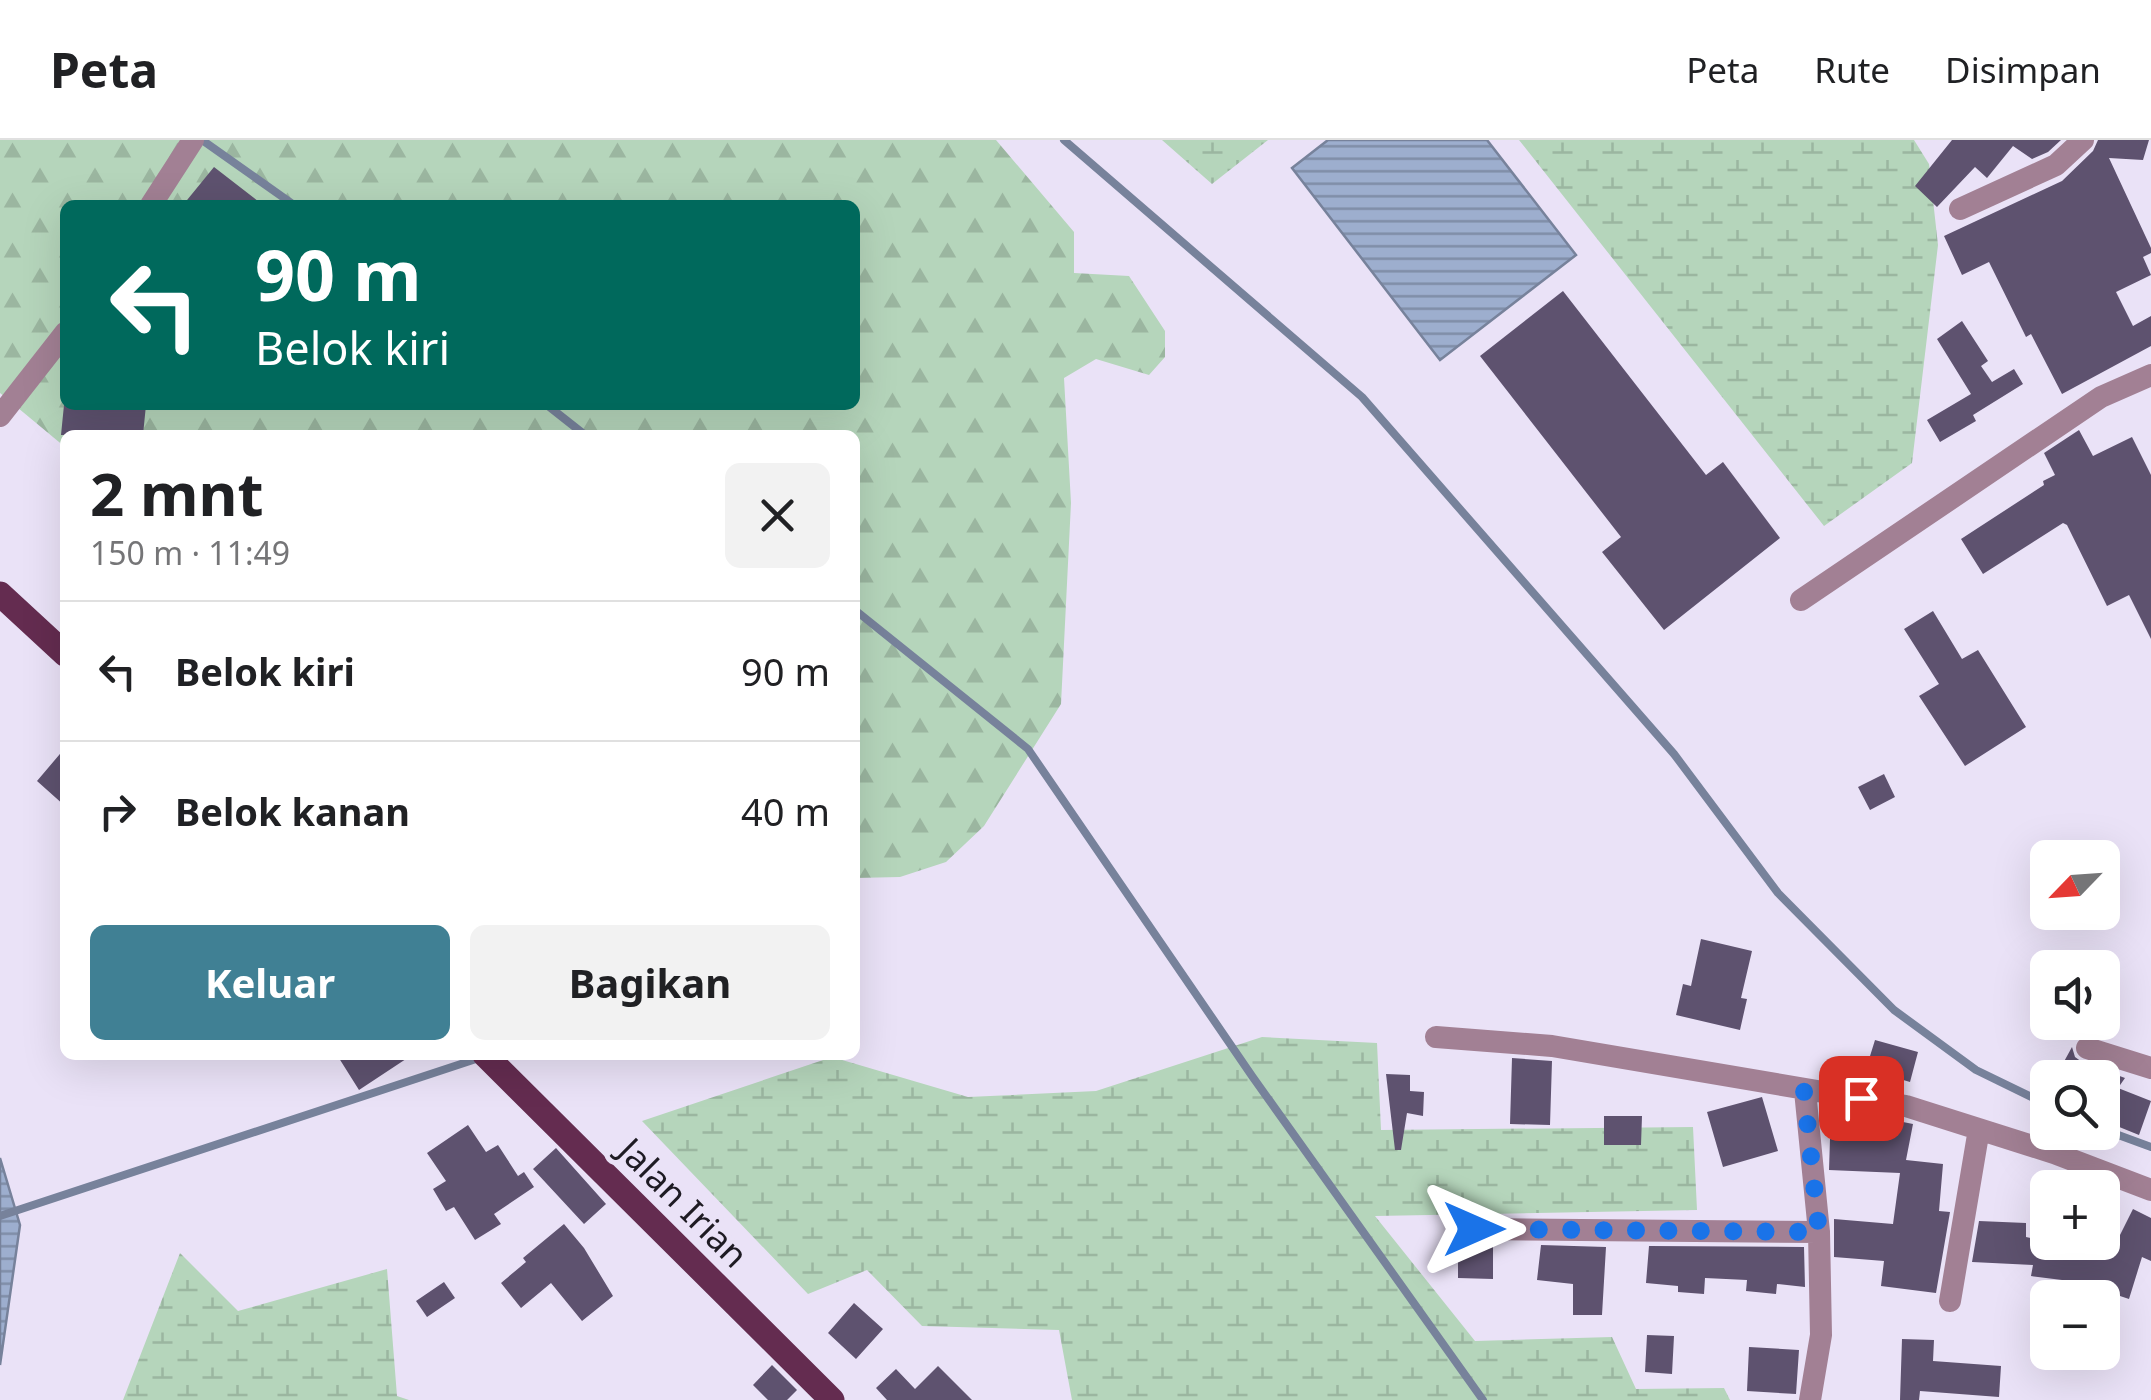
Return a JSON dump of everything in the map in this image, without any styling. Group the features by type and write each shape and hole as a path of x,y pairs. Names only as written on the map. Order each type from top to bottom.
{"main road":[{"path":"0,594 60,649"},
{"name":"Jalan Irian","path":"489,1060 832,1400"}],"street":[{"path":"1960,209 2056,164 2083,140"},
{"path":"154,200 188,149"},
{"path":"0,416 60,338"},
{"path":"1802,600 2101,398 2151,375"},
{"path":"1436,1037 1552,1046 1906,1106 2071,1158 2151,1190"},
{"path":"2087,1048 2151,1068"},
{"path":"1804,1091 1819,1232 1821,1335 1810,1400"},
{"path":"1950,1301 1979,1129"},
{"path":"1474,1229 1819,1232"}],"green space":[{"path":"0,140 996,140 1074,232 1074,273 1129,276 1165,331 1165,357 1149,375 1096,359 1064,378 1071,503 1061,704 984,826 946,862 900,877 860,878 860,430 60,430 60,443 0,393"},
{"path":"1162,140 1268,140 1212,184"},
{"path":"1519,140 1914,140 1929,164 1938,245 1912,463 1824,526"},
{"path":"1262,1037 1377,1043 1381,1130 1693,1127 1697,1210 1375,1216 1475,1341 1612,1337 1636,1389 1724,1388 1730,1400 1072,1400 1059,1330 922,1326 867,1270 808,1294 642,1121 823,1060 842,1060 968,1097 1096,1091"},
{"path":"180,1253 238,1311 387,1269 397,1396 409,1400 123,1400"}],"water":[{"path":"1328,140 1487,140 1576,255 1440,360 1292,168"},
{"path":"0,1158 20,1225 0,1365"}],"building":[{"path":"1952,140 2061,140 2032,159 2013,146 1987,178 1975,167 1937,207 1915,186"},
{"path":"2098,140 2149,140 2143,160 2109,158 2151,248 2151,253 2143,257 2151,275 2116,292 2133,326 2151,316 2151,346 2062,394 2031,334 2026,337 1989,262 1962,275 1944,236 2062,181 2093,151"},
{"path":"214,167 257,200 187,200"},
{"path":"1563,291 1706,475 1723,462 1780,538 1664,630 1602,552 1621,537 1480,356"},
{"path":"1962,321 1988,361 1981,366 1992,382 2014,369 2023,384 1973,415 1976,421 1940,442 1927,420 1971,394 1937,339"},
{"path":"64,410 146,410 144,430 62,430"},
{"path":"2079,430 2093,456 2132,437 2151,475 2151,639 2129,595 2107,606 2067,525 2063,523 1983,574 1961,539 2055,475 2044,453"},
{"path":"1933,611 1962,659 1978,650 2026,727 1965,766 1919,696 1939,684 1904,629"},
{"path":"60,754 60,802 37,781"},
{"path":"1884,774 1895,797 1870,810 1858,787"},
{"path":"1701,939 1752,951 1741,998 1747,999 1740,1030 1676,1015 1683,984 1691,986"},
{"path":"1875,1040 1918,1052 1910,1082 1866,1069"},
{"path":"2072,1047 2079,1060 2065,1060"},
{"path":"1512,1058 1552,1061 1550,1125 1510,1124"},
{"path":"340,1060 404,1060 359,1090"},
{"path":"1386,1074 1410,1075 1410,1091 1424,1092 1423,1116 1407,1113 1401,1150 1395,1150"},
{"path":"2120,1089 2151,1101 2139,1135 2120,1127"},
{"path":"1762,1097 1778,1151 1723,1167 1707,1112"},
{"path":"1848,1111 1913,1124 1906,1160 1943,1164 1939,1211 1950,1212 1936,1293 1881,1286 1884,1261 1834,1257 1834,1219 1893,1224 1900,1173 1829,1170 1830,1139 1847,1140"},
{"path":"1604,1116 1642,1116 1641,1145 1604,1145"},
{"path":"468,1125 486,1152 498,1145 518,1176 524,1172 534,1187 494,1214 501,1224 475,1240 454,1207 446,1211 433,1189 446,1181 427,1153"},
{"path":"556,1148 606,1204 584,1224 533,1169"},
{"path":"2133,1209 2151,1218 2151,1261 2142,1257 2129,1299 2120,1296 2120,1280 2062,1280 2031,1276 2033,1265 1972,1262 1979,1221 2026,1223 2030,1260 2120,1260 2120,1235"},
{"path":"564,1224 584,1248 613,1296 582,1321 551,1283 521,1308 501,1283 526,1262 523,1258"},
{"path":"1458,1231 1467,1242 1493,1244 1493,1279 1458,1278"},
{"path":"1541,1245 1606,1247 1602,1315 1573,1315 1573,1284 1537,1280"},
{"path":"1649,1246 1804,1247 1805,1287 1777,1284 1776,1294 1746,1291 1747,1280 1705,1278 1704,1294 1678,1292 1678,1286 1646,1283"},
{"path":"444,1282 455,1298 427,1317 416,1301"},
{"path":"854,1303 883,1329 856,1359 828,1333"},
{"path":"1647,1335 1674,1336 1672,1374 1645,1372"},
{"path":"1902,1339 1934,1340 1933,1361 2001,1366 1999,1397 1920,1391 1919,1400 1900,1400"},
{"path":"1749,1347 1799,1350 1796,1394 1747,1391"},
{"path":"772,1365 797,1390 787,1400 768,1400 753,1385"},
{"path":"938,1366 972,1400 887,1400 876,1388 896,1369 915,1389"}],"waterway":[{"path":"202,140 287,200"},
{"path":"1064,140 1362,397 1674,754 1778,893 1894,1010 1976,1070 2030,1096"},
{"path":"553,410 579,430"},
{"path":"860,614 1028,749 1252,1076 1483,1400"},
{"path":"0,1216 473,1060"},
{"path":"2120,1136 2151,1147"}],"route":[{"path":"1474,1229 1819,1232 1804,1091 1861,1098"}]}
